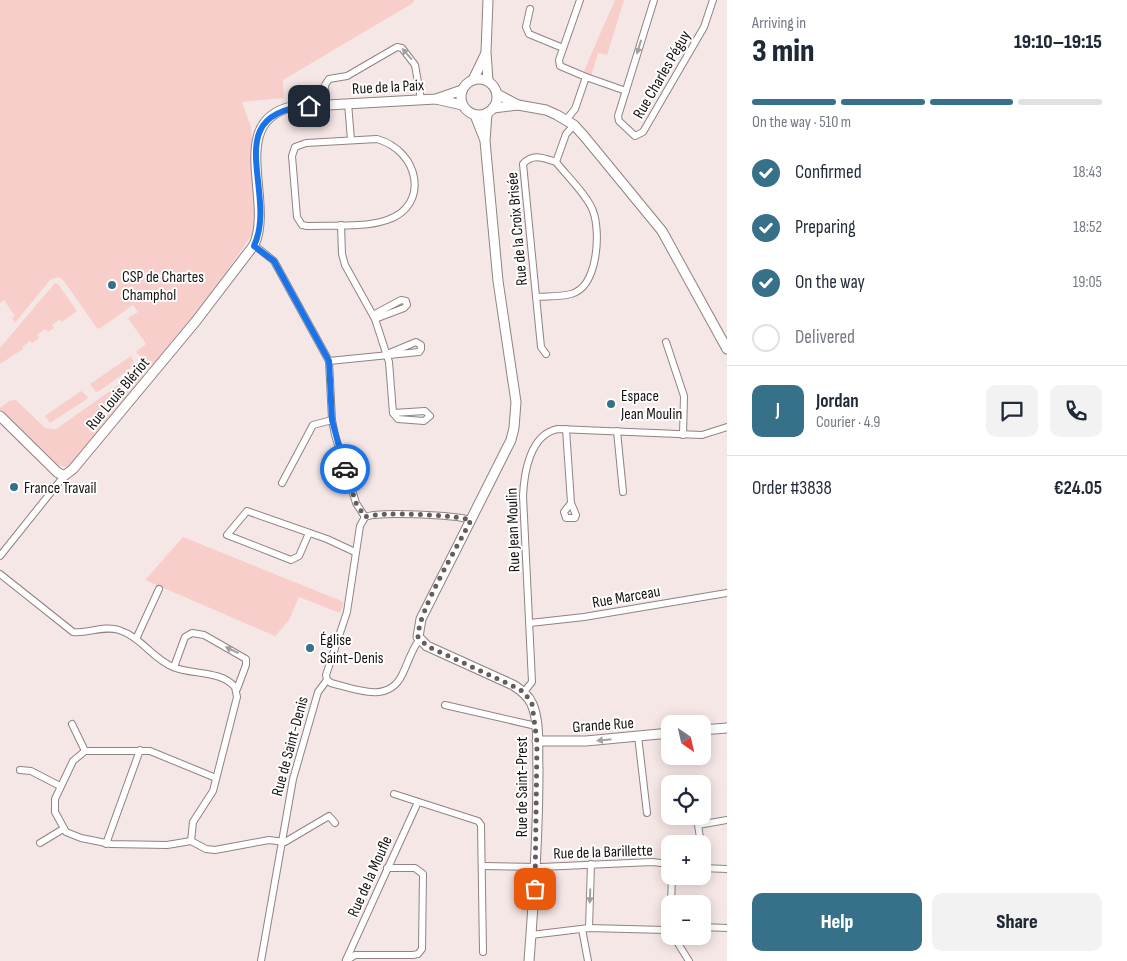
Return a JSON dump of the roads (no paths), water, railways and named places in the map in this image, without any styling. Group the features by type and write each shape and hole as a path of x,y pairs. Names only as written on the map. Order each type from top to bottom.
{"street":[{"path":"488,0 486,52 488,81 494,87 497,94 518,105 546,110 570,122 649,213 662,231 727,349"},
{"path":"530,9 526,27 529,34 564,48 580,0"},
{"name":"Rue Charles Péguy","path":"654,0 618,119 632,135 639,135 704,27 713,0"},
{"path":"326,105 325,85 329,79 347,76 397,47 402,48 415,65 421,100"},
{"name":"Rue Charles Péguy","path":"564,48 559,60 560,66 626,91"},
{"path":"473,80 486,52"},
{"path":"556,162 586,77"},
{"path":"485,141 475,115 462,105 462,90 466,84 473,80 488,81"},
{"name":"Rue de la Paix","path":"254,246 260,228 256,149 260,127 275,113 282,109 348,103 436,99 462,90"},
{"path":"328,680 331,684 365,691 384,692 398,682 419,640 421,619 510,440 516,417 516,402 498,281 485,141 490,111 497,94"},
{"name":"Rue de la Paix","path":"436,99 462,105"},
{"path":"348,103 351,140"},
{"path":"475,115 518,105"},
{"path":"377,139 389,143 400,150 409,160 414,172 413,194 399,214 389,220 341,225 307,226 299,222 292,156 295,147 299,144 377,139"},
{"name":"Rue de la Croix Brisée","path":"536,297 572,294 581,288 596,262 597,254 594,212 556,162 538,157 528,158 523,164 536,297 541,347 546,354"},
{"path":"341,225 342,254 345,265 374,317 387,354 393,413 398,419 424,421 430,416 425,411 393,413"},
{"path":"254,246 274,261 329,361 332,420 356,503 365,517 378,515 453,516 471,520"},
{"name":"Rue Louis Blériot","path":"0,556 64,476 77,464 196,321 254,246"},
{"path":"666,342 684,396 683,435"},
{"path":"329,361 387,354"},
{"path":"0,416 64,476"},
{"path":"282,483 309,430 318,422 332,420"},
{"name":"Rue Jean Moulin","path":"524,692 532,682 523,496 524,478 535,447 541,438 554,429 702,435 727,426"},
{"path":"566,429 571,503"},
{"path":"617,431 623,492"},
{"path":"309,533 299,556 291,560 227,535 247,511 309,533 355,552"},
{"name":"Rue de Saint-Denis","path":"261,961 293,779 318,692 328,680 326,675 347,612 355,552 360,526 365,517"},
{"path":"0,574 72,632 112,629 136,639 160,661 174,667 217,677 233,684 237,689"},
{"path":"136,639 159,589"},
{"name":"Rue Marceau","path":"530,623 584,617 727,593"},
{"path":"174,667 185,637 192,633 204,634 246,659 216,778 209,800 193,822 191,841"},
{"path":"419,640 427,646 524,692"},
{"name":"Rue de Saint-Prest","path":"524,692 532,704 537,742 536,867 529,961"},
{"path":"445,705 536,726"},
{"path":"72,724 85,752"},
{"path":"711,729 727,728"},
{"name":"Grande Rue","path":"537,742 586,741 661,734"},
{"path":"638,736 647,813"},
{"path":"106,844 140,750"},
{"path":"216,778 150,751 85,752 72,761 55,799 55,812 63,829 81,838 106,844 167,845 191,841 206,849 215,850 269,840 285,842 329,816 335,823"},
{"path":"20,770 31,770 60,786"},
{"path":"394,794 478,821 483,829 483,952"},
{"name":"Rue de la Moufle","path":"346,961 418,802"},
{"path":"700,835 698,825 727,820"},
{"path":"40,843 63,829"},
{"name":"Rue de la Barillette","path":"536,867 661,863"},
{"path":"588,961 586,928 591,864"},
{"path":"483,868 536,867"},
{"path":"346,961 355,954 413,955 418,954 422,949 423,874 415,868 387,868"},
{"path":"711,868 727,869"},
{"path":"531,935 586,928 661,927"},
{"path":"711,927 727,928"},
{"path":"680,945 689,961"}],"place":[{"name":"CSP de Chartes Champhol","path":"112,285"},
{"name":"Espace Jean Moulin","path":"611,404"},
{"name":"France Travail","path":"14,487"},
{"name":"Église Saint-Denis","path":"310,648"}]}
